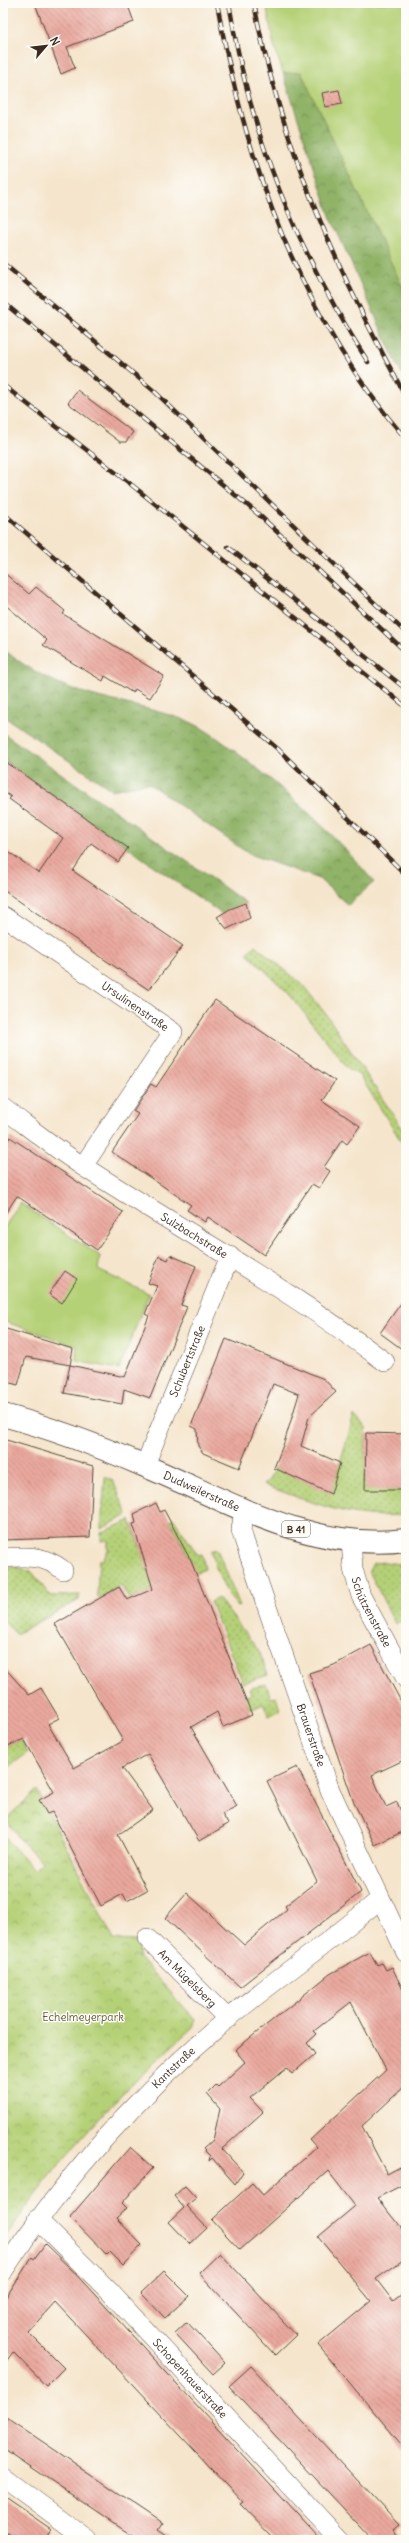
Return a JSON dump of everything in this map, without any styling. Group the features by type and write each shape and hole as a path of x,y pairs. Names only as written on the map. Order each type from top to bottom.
{"main road":[{"name":"Dudweilerstraße","path":"3,1415 53,1430 145,1465 244,1509 298,1529 351,1540 376,1542 406,1540"}],"street":[{"name":"Ursulinenstraße","path":"3,916 173,1032 83,1166"},
{"name":"Sulzbachstraße","path":"5,1114 83,1166 230,1256 323,1317 385,1362"},
{"name":"Schubertstraße","path":"145,1465 230,1256"},
{"name":"Brauerstraße","path":"244,1509 241,1530 306,1726 330,1790 406,1953"},
{"name":"Schützenstraße","path":"351,1540 353,1569 360,1596 406,1679"},
{"path":"3,1558 32,1556 51,1560 62,1570"},
{"name":"Kantstraße","path":"3,2271 37,2219 92,2151 143,2095 228,2019 380,1900"},
{"name":"Am Mügelsberg","path":"148,1938 228,2019"},
{"name":"Schopenhauerstraße","path":"37,2219 110,2292 340,2540"},
{"path":"3,2477 88,2540"}],"green space":[{"path":"266,3 406,3 406,294 301,72 283,73 274,46"},
{"path":"301,72 406,294 406,379 398,367 330,216 283,73"},
{"path":"3,649 32,670 65,686 101,698 177,717 197,725 210,733 258,769 294,799 344,848 374,882 348,905 319,879 249,854 148,783 112,790 3,716"},
{"path":"3,733 246,903 222,914 3,760"},
{"path":"255,945 302,984 328,1017 406,1134 406,1149 360,1076 348,1068 289,994 247,953"},
{"path":"20,1203 100,1256 98,1270 149,1294 119,1369 76,1361 77,1346 3,1321 3,1230"},
{"path":"354,1415 366,1428 365,1489 406,1490 406,1514 387,1516 350,1513 315,1503 263,1485 269,1480 274,1468 331,1493"},
{"path":"105,1477 113,1481 128,1515 101,1529"},
{"path":"173,1518 198,1555 202,1554 205,1569 190,1575 191,1561 170,1520"},
{"path":"130,1520 156,1588 129,1599 121,1585 99,1598 97,1594 99,1560 103,1560 108,1551 108,1540 101,1541 101,1533"},
{"path":"217,1549 240,1606 238,1607 224,1588 218,1574 211,1551"},
{"path":"385,1562 406,1565 406,1618 395,1624 369,1571 373,1563"},
{"path":"18,1567 33,1573 50,1596 79,1595 79,1600 16,1634 3,1621 3,1568"},
{"path":"218,1598 259,1651 268,1675 243,1683 210,1602"},
{"path":"266,1684 271,1698 276,1697 280,1710 269,1716 263,1704 250,1710 244,1697 251,1694 249,1689"},
{"path":"21,1740 28,1752 3,1772 3,1748"},
{"name":"Echelmeyerpark","path":"37,1790 114,1940 136,1941 139,1958 195,2019 192,2028 165,2052 90,2128 45,2183 3,2241 3,1835 34,1870 42,1862 19,1838 6,1819"}],"building":[{"path":"35,3 127,3 134,22 67,47 75,68 61,74"},
{"path":"339,90 342,104 325,107 322,93"},
{"path":"77,390 133,432 126,442 120,442 68,403"},
{"path":"3,572 29,594 36,587 65,611 63,614 164,676 150,698 135,689 133,693 105,676 103,681 43,645 47,640 3,603"},
{"path":"3,760 128,848 118,862 91,843 73,871 183,946 149,990 3,890 3,848 39,873 63,838 9,799 11,797 3,791"},
{"path":"246,903 250,918 227,929 217,917 230,909"},
{"path":"215,1000 335,1081 322,1100 360,1126 347,1144 342,1140 324,1167 330,1171 319,1188 312,1184 264,1255 208,1217 205,1222 187,1210 191,1205 112,1152 138,1114 133,1111 151,1084 156,1087"},
{"path":"10,1137 123,1212 97,1250 17,1196 3,1217 3,1148"},
{"path":"170,1255 196,1266 181,1305 187,1307 150,1398 124,1389 122,1404 64,1393 70,1365 125,1377 149,1316 145,1314 157,1286 148,1283 159,1256 168,1260"},
{"path":"65,1271 77,1279 62,1303 49,1294"},
{"path":"406,1296 406,1352 380,1333"},
{"path":"3,1328 73,1349 70,1365 26,1357 18,1385 3,1381"},
{"path":"226,1339 324,1379 336,1392 309,1417 301,1446 340,1463 331,1494 274,1468 285,1440 299,1394 273,1384 239,1468 203,1453 198,1446 197,1429 191,1426"},
{"path":"366,1433 406,1434 406,1490 365,1490"},
{"path":"3,1439 93,1466 90,1537 3,1540"},
{"path":"156,1503 160,1512 164,1510 191,1561 252,1715 223,1727 217,1712 191,1727 237,1806 222,1814 228,1824 199,1841 148,1754 122,1768 153,1810 118,1835 147,1890 127,1901 123,1894 101,1906 52,1812 47,1814 39,1800 54,1792 24,1739 3,1748 3,1666 29,1695 41,1688 59,1718 48,1724 74,1768 123,1741 55,1624 119,1587 127,1600 153,1589 133,1524 136,1523 134,1514"},
{"path":"371,1645 406,1711 406,1759 372,1775 386,1807 397,1802 406,1823 406,1830 375,1845 354,1803 309,1673 334,1665"},
{"path":"297,1767 361,1892 240,1987 165,1918 187,1893 244,1945 287,1909 285,1906 317,1881 267,1781"},
{"path":"370,1952 377,1965 382,1963 386,1970 392,1967 406,1996 406,2085 362,2126 387,2174 406,2164 406,2183 377,2198 406,2234 406,2258 376,2279 393,2301 406,2291 406,2450 318,2345 371,2301 318,2237 355,2206 328,2171 240,2250 212,2220 252,2183 263,2195 316,2147 310,2140 386,2070 351,2002 314,2031 317,2034 307,2043 315,2054 292,2074 287,2067 250,2098 263,2112 222,2149 243,2172 235,2184 212,2158 209,2161 210,2156 203,2149 213,2140 220,2109 207,2094 216,2085 218,2087 245,2062 235,2050 330,1974"},
{"path":"130,2147 153,2168 122,2203 127,2208 116,2218 142,2245 123,2265 110,2252 107,2255 70,2217"},
{"path":"185,2186 196,2198 186,2206 207,2228 190,2244 169,2222 184,2208 174,2196"},
{"path":"45,2244 71,2269 321,2540 275,2540 240,2504 243,2502 55,2302 28,2332 64,2368 46,2386 13,2352 3,2366 3,2302 32,2257 34,2259"},
{"path":"220,2253 296,2335 275,2355 199,2273"},
{"path":"164,2271 189,2296 165,2318 141,2293"},
{"path":"187,2322 225,2363 213,2374 175,2333"},
{"path":"251,2366 399,2525 393,2530 402,2540 373,2540 229,2386"},
{"path":"3,2415 163,2523 159,2529 175,2540 139,2540 3,2448"},
{"path":"3,2496 51,2529 44,2540 17,2540 3,2530"}],"railway":[{"path":"217,3 243,120 261,178 282,234 307,289 335,341 368,391 406,439"},
{"path":"229,3 249,99 279,190 319,277 342,320 368,362"},
{"path":"254,3 265,55 279,106 314,206 357,303 406,397"},
{"path":"3,263 154,391 406,633"},
{"path":"3,302 258,514 406,652"},
{"path":"3,385 133,486 406,707"},
{"path":"3,513 279,750 406,875"},
{"path":"228,547 406,689"}]}
